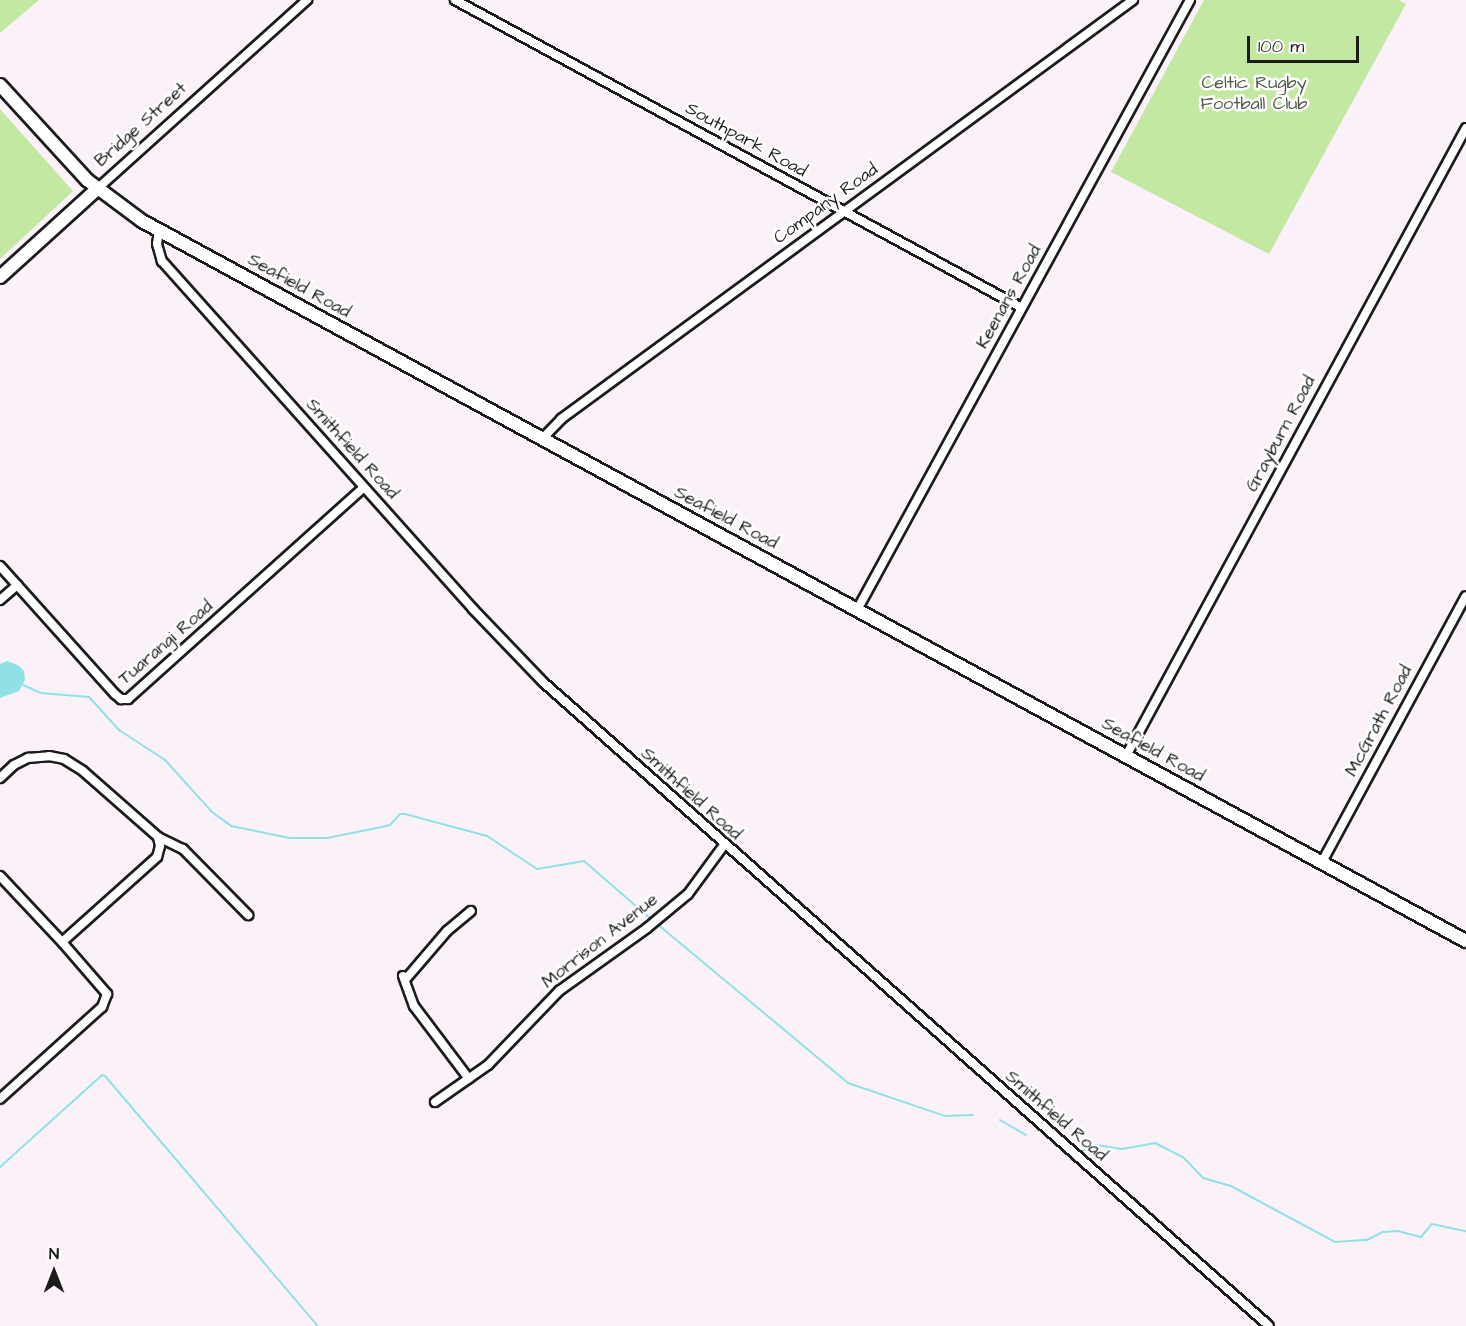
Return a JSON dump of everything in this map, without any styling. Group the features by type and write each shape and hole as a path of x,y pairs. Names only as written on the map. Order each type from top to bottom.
{"street":[{"name":"Bridge Street","path":"0,277 307,0"},
{"name":"Southpark Road","path":"455,0 1022,308"},
{"name":"Company Road","path":"542,439 544,433 561,419 1133,0"},
{"name":"Keenans Road","path":"857,610 1190,0"},
{"name":"Seafield Road","path":"0,85 97,189 159,230 1466,941"},
{"name":"Grayburn Road","path":"1126,756 1466,128"},
{"name":"Smithfield Road","path":"159,230 157,244 162,261 364,488 543,682 724,845 1269,1326"},
{"name":"Tuarangi Road","path":"0,566 115,694 121,699 128,699 364,488"},
{"path":"0,600 17,585"},
{"name":"McGrath Road","path":"1322,862 1466,596"},
{"path":"0,778 14,765 28,758 49,756 64,759 83,771 158,837 183,849 248,915"},
{"path":"62,942 157,857 160,846 158,837"},
{"name":"Morrison Avenue","path":"435,1102 488,1065 559,991 646,928 688,894 724,845"},
{"path":"0,876 104,989 106,1000 102,1007 0,1099"},
{"path":"469,1079 414,1006 404,978 447,931 471,911"}],"green space":[{"path":"0,0 39,0 0,33"},
{"name":"Celtic Rugby Football Club","path":"1204,0 1399,0 1406,4 1269,254 1111,172"},
{"path":"0,109 73,191 0,259"}],"water":[{"path":"7,661 18,665 24,671 25,680 19,691 0,698 0,664"}],"waterway":[{"path":"23,685 41,693 89,697 119,730 165,760 212,812 231,826 290,838 327,838 390,825 400,814 405,814 487,836 537,869 584,861 652,920"},
{"path":"656,923 848,1083 945,1116 973,1115"},
{"path":"0,1167 102,1075 105,1076 318,1326"},
{"path":"1000,1120 1026,1135"},
{"path":"1081,1153 1087,1146 1122,1149 1155,1143 1183,1157 1203,1178 1231,1186 1335,1242 1367,1240 1383,1232 1398,1231 1421,1237 1432,1224 1466,1231"}]}
